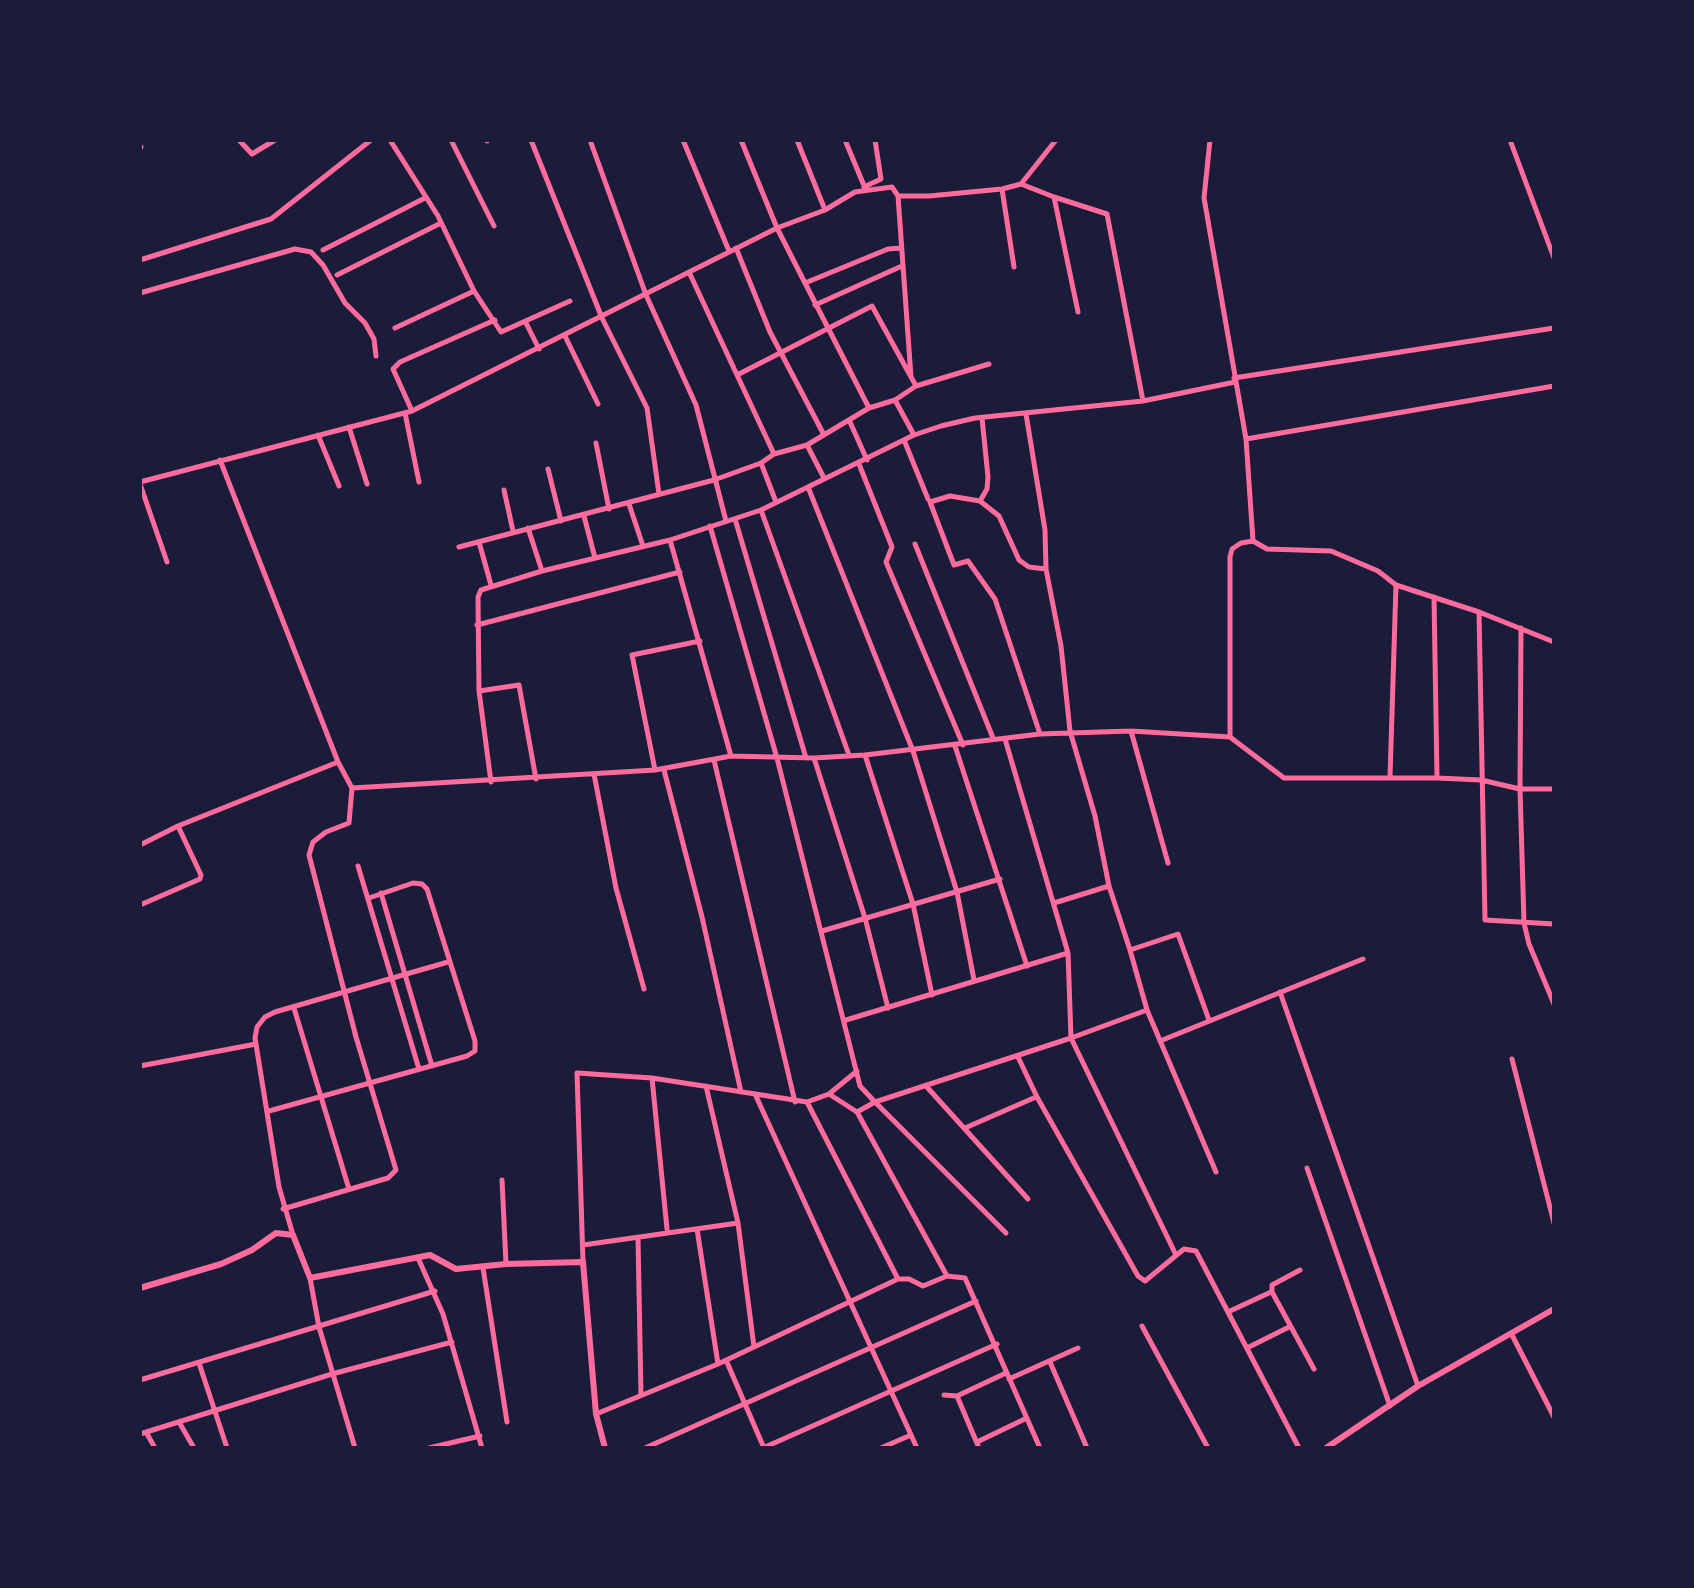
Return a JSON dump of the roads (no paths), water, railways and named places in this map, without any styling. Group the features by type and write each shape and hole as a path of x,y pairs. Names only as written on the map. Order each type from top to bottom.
{"street":[{"path":"239,140 252,154 275,140"},
{"path":"140,260 271,219 371,140"},
{"path":"390,140 442,223 474,291 501,332 570,301"},
{"path":"452,140 494,226"},
{"path":"531,140 602,318 647,408 659,494"},
{"path":"590,140 646,294 696,405 726,522"},
{"path":"684,140 780,352 824,435"},
{"path":"741,140 777,228 869,408"},
{"path":"797,140 825,210"},
{"path":"845,140 865,188"},
{"path":"167,562 140,483 408,412 777,228 825,210 881,179 875,140"},
{"path":"1021,184 1056,140"},
{"path":"1210,140 1204,198 1246,440 1252,541"},
{"path":"1510,140 1554,258"},
{"path":"898,196 1002,189 1021,184 1107,214 1143,401"},
{"path":"865,188 892,187 898,196 914,384"},
{"path":"1002,189 1014,267"},
{"path":"1054,197 1078,312"},
{"path":"323,250 426,198"},
{"path":"337,275 442,223"},
{"path":"805,283 874,253 901,248"},
{"path":"140,294 296,249 310,252 323,264 344,303 365,323 374,339 376,356"},
{"path":"815,305 902,266"},
{"path":"689,272 774,454"},
{"path":"395,328 474,291"},
{"path":"737,375 872,306 914,384"},
{"path":"419,482 408,412 393,369 400,362 495,320"},
{"path":"526,323 539,349"},
{"path":"491,782 478,690 477,625 478,597 481,590 491,585 670,540 761,510 940,426 1143,401 1235,380 1554,328"},
{"path":"565,336 598,404"},
{"path":"459,547 629,504 762,464 774,454 807,445 869,408 896,400 914,384 989,364"},
{"path":"1246,440 1554,386"},
{"path":"896,400 914,435"},
{"path":"1026,413 1070,732 1109,886 1148,1010 1216,1172"},
{"path":"980,501 988,478 982,418"},
{"path":"850,422 867,460"},
{"path":"349,427 367,484"},
{"path":"318,435 340,486"},
{"path":"904,440 928,499"},
{"path":"596,444 609,509"},
{"path":"807,445 824,479"},
{"path":"220,460 338,762 352,788 349,823 313,842 309,855 396,1170 391,1177 283,1208"},
{"path":"762,464 776,502"},
{"path":"859,464 892,547 886,562 959,746 1027,966"},
{"path":"548,469 561,521"},
{"path":"808,487 913,750 957,892 974,980"},
{"path":"504,490 513,532"},
{"path":"1040,734 995,599 968,561 954,565 930,502 950,496 980,501 999,516 1019,560 1028,567 1046,569"},
{"path":"629,504 643,546"},
{"path":"761,510 848,754"},
{"path":"584,516 595,558"},
{"path":"735,519 865,918 888,1008"},
{"path":"710,526 777,758 860,1086 1006,1233"},
{"path":"528,528 542,571"},
{"path":"670,540 731,756"},
{"path":"1230,737 1230,557 1232,549 1241,543 1252,541 1267,549 1331,550 1378,571 1396,585 1554,642"},
{"path":"479,542 491,585"},
{"path":"915,544 994,738"},
{"path":"477,625 680,572"},
{"path":"1390,778 1396,585"},
{"path":"1434,597 1437,778"},
{"path":"1478,612 1485,920 1554,924"},
{"path":"1522,628 1520,789 1524,922 1554,1004"},
{"path":"654,770 632,655 701,641"},
{"path":"478,690 519,685 536,779"},
{"path":"352,788 664,770 731,756 865,755 1040,734 1131,732 1230,737 1284,778 1437,778 1481,780 1520,789 1554,789"},
{"path":"1131,732 1168,863"},
{"path":"1004,739 1068,952 1072,1038 1176,1254"},
{"path":"865,755 912,904 932,995"},
{"path":"714,760 795,1102"},
{"path":"140,844 338,762"},
{"path":"664,770 741,1093"},
{"path":"594,774 616,888 644,990"},
{"path":"140,906 200,880 178,826"},
{"path":"358,866 419,1070"},
{"path":"822,931 1000,879"},
{"path":"269,1111 470,1055 476,1048 425,886 413,882 369,898"},
{"path":"1054,903 1109,886"},
{"path":"382,894 432,1066"},
{"path":"1130,950 1178,934 1209,1020"},
{"path":"845,1020 1068,952"},
{"path":"1160,1041 1363,959"},
{"path":"354,1448 319,1327 310,1278 283,1208 256,1032 264,1017 448,962"},
{"path":"1280,992 1418,1386"},
{"path":"294,1008 349,1189"},
{"path":"857,1112 875,1102 1018,1057 1148,1010"},
{"path":"140,1066 256,1044"},
{"path":"1018,1057 1138,1276 1144,1280 1176,1254 1190,1248 1196,1250 1298,1448"},
{"path":"1512,1060 1554,1224"},
{"path":"606,1448 596,1414 583,1262 577,1073 652,1078 807,1102 830,1094 856,1071"},
{"path":"652,1078 667,1230"},
{"path":"706,1086 738,1223 754,1348"},
{"path":"926,1086 1028,1199"},
{"path":"755,1094 917,1448"},
{"path":"830,1094 857,1112 948,1276"},
{"path":"965,1128 1037,1097"},
{"path":"807,1102 898,1280"},
{"path":"1307,1168 1390,1406"},
{"path":"502,1180 506,1264"},
{"path":"582,1245 738,1223"},
{"path":"696,1229 718,1364"},
{"path":"140,1288 221,1264 252,1250 276,1233 293,1235"},
{"path":"638,1238 641,1397"},
{"path":"310,1278 434,1256 451,1268 583,1262"},
{"path":"418,1258 452,1342 482,1448"},
{"path":"482,1268 507,1422"},
{"path":"1300,1270 1272,1285 1272,1292 1288,1328 1314,1369"},
{"path":"596,1414 718,1364 898,1280 923,1286 948,1276 966,1278 1040,1448"},
{"path":"140,1380 434,1291"},
{"path":"1228,1312 1272,1292"},
{"path":"645,1448 976,1301"},
{"path":"1326,1448 1338,1445 1418,1386 1511,1333 1552,1311 1554,1321"},
{"path":"1142,1326 1208,1448"},
{"path":"1247,1348 1288,1328"},
{"path":"1511,1333 1554,1417"},
{"path":"155,1448 143,1433 332,1374 452,1342"},
{"path":"726,1360 764,1448 997,1344"},
{"path":"944,1395 957,1396 1078,1348"},
{"path":"1050,1362 1088,1448"},
{"path":"199,1363 227,1448"},
{"path":"957,1396 978,1445 1027,1418"},
{"path":"178,1422 194,1448"},
{"path":"882,1448 911,1434"},
{"path":"429,1448 481,1436"}]}
